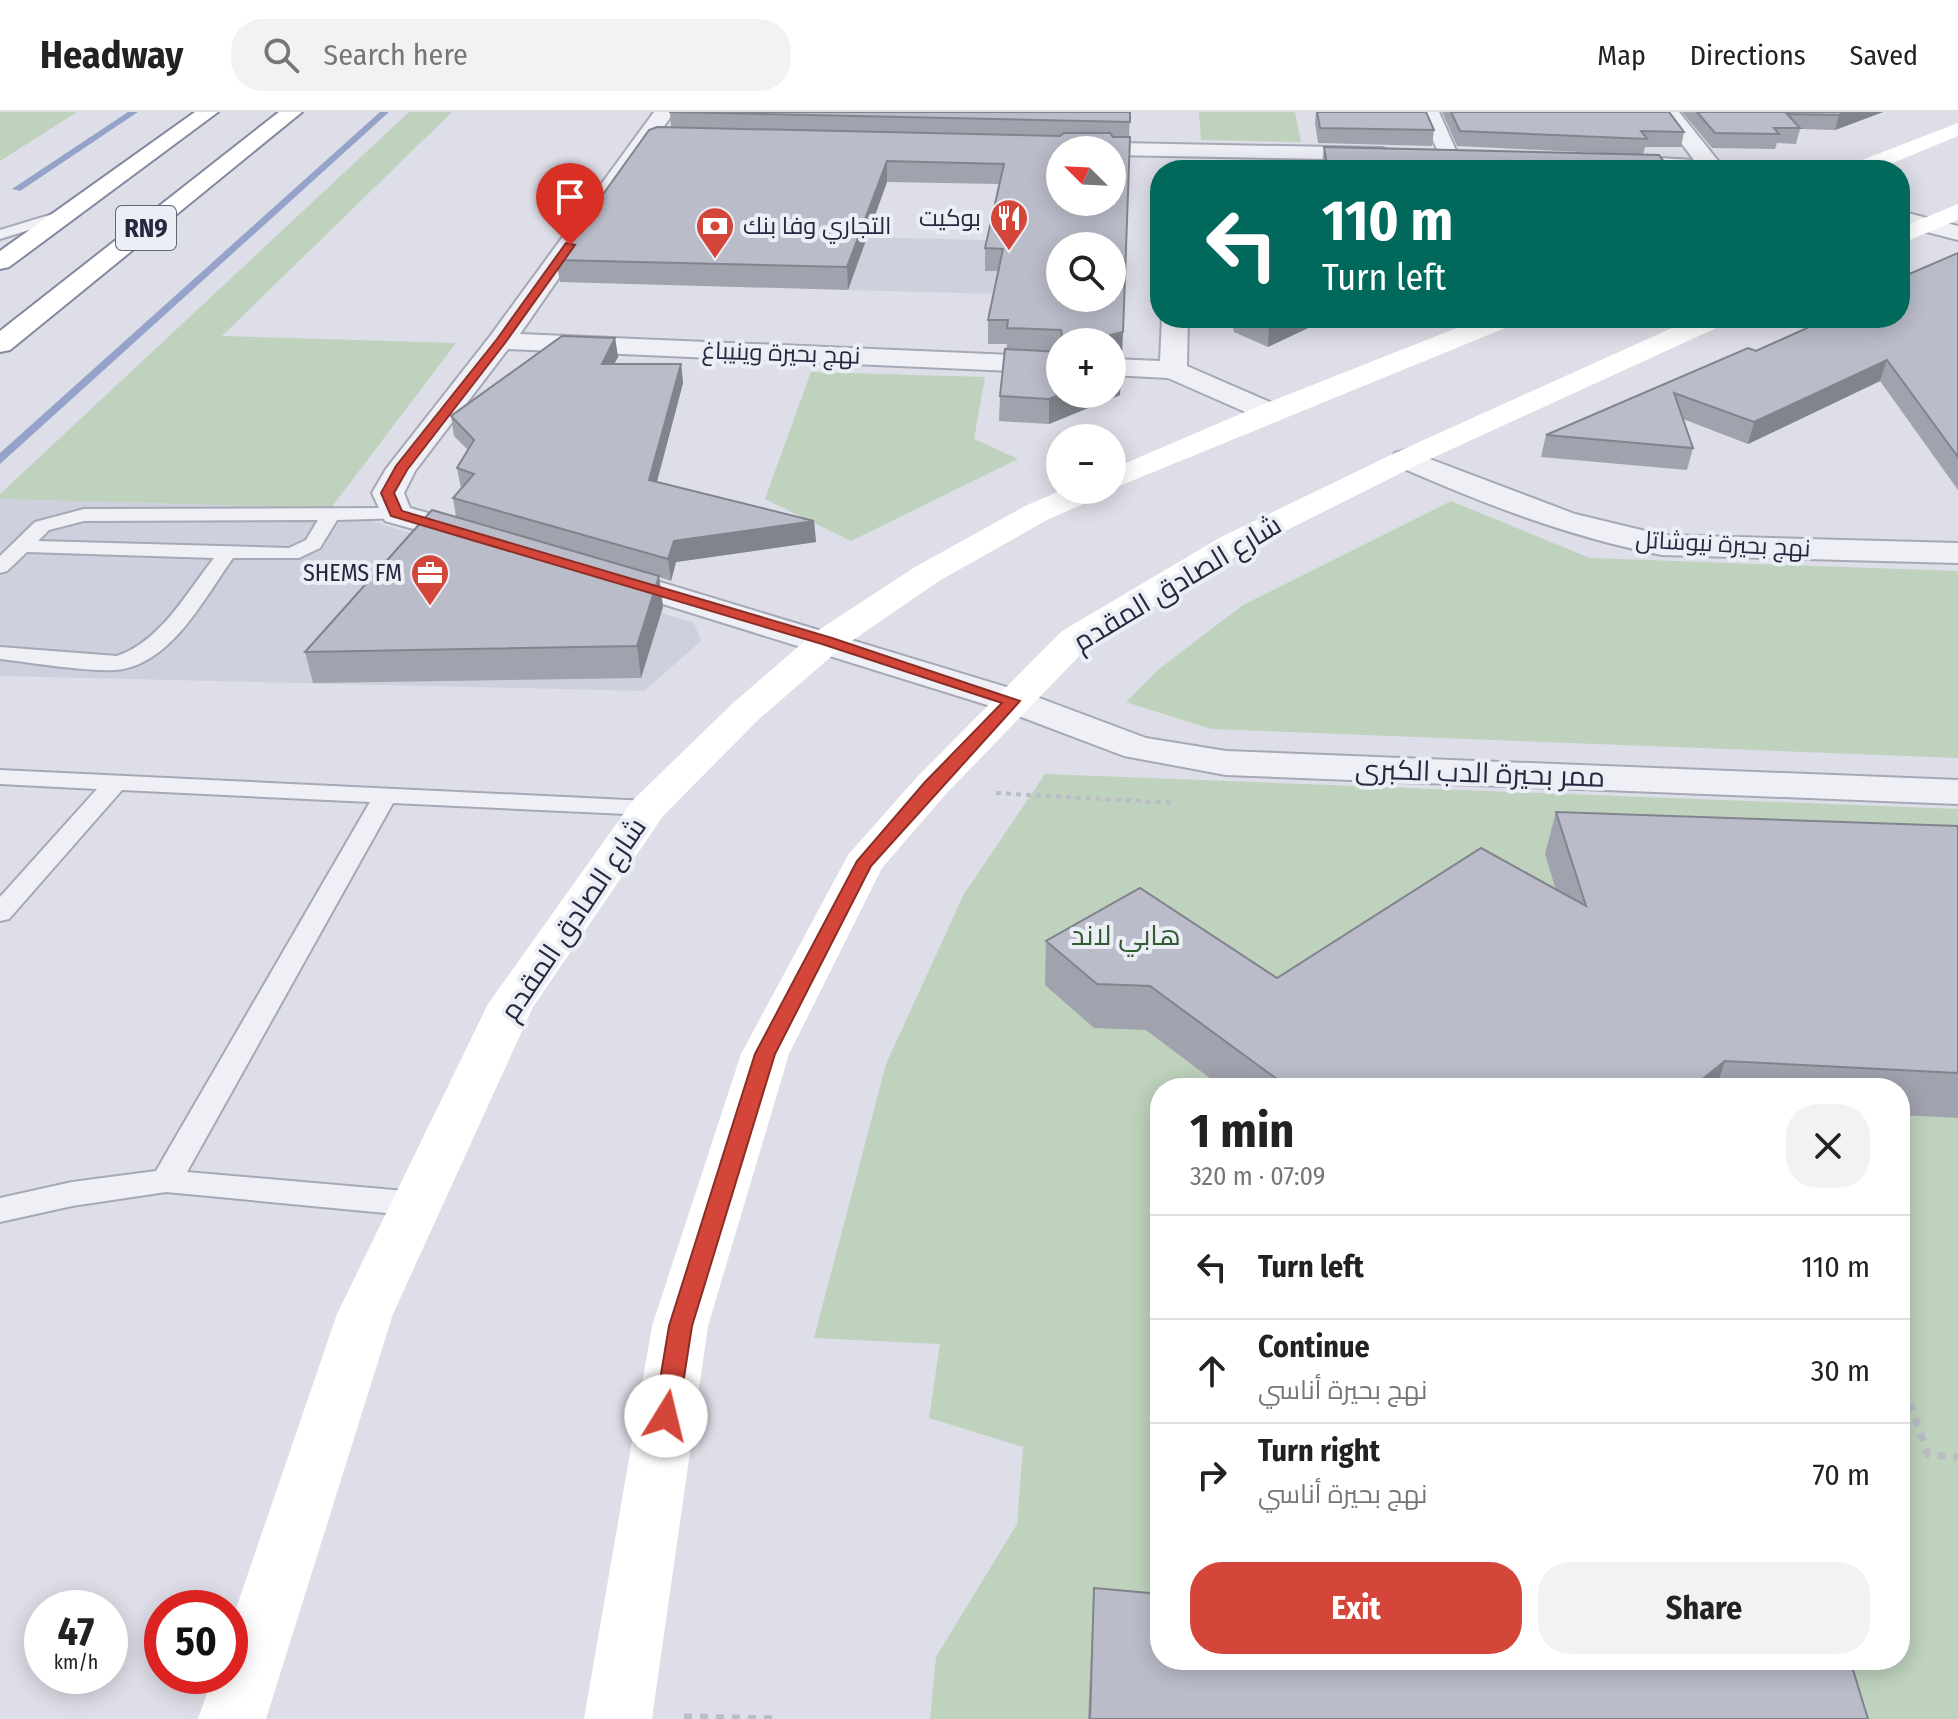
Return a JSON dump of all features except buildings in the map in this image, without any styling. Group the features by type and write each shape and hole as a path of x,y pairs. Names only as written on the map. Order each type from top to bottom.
{"main road":[{"name":"RN9","path":"0,262 208,112"},
{"name":"RN9","path":"0,344 292,112"},
{"path":"1882,160 1958,129"},
{"path":"1910,233 1958,211"},
{"path":"0,308 44,308"},
{"path":"1126,474 1269,412 1481,328"},
{"name":"شارع الصادق المقدم","path":"619,1718 680,1326 765,1054 863,864 931,786 1075,639 1233,544 1406,459 1694,328"},
{"name":"شارع الصادق المقدم","path":"232,1719 365,1314 511,1004 648,808 745,712 827,641 927,574 1056,504"}],"street":[{"path":"1430,112 1456,156"},
{"path":"1668,112 1710,160"},
{"path":"515,549 396,514 388,493 401,469 501,341 646,138 670,125"},
{"path":"1182,160 1185,125"},
{"path":"1043,148 1182,160 1456,156"},
{"path":"1910,221 1958,233"},
{"path":"1173,370 1175,328"},
{"name":"نهج بحيرة وينيباغ","path":"501,341 1046,364"},
{"path":"1126,368 1173,370 1269,412"},
{"name":"نهج بحيرة نيوشاتل","path":"1406,459 1517,507 1620,539 1662,545 1958,553"},
{"name":"ممر بحيرة الدب الكبرى","path":"574,566 827,641 1013,701 1138,748 1226,763 1958,792"}],"lane":[{"path":"0,235 66,214"},
{"path":"0,567 42,526 84,515 396,514"},
{"path":"21,546 292,554 304,551 313,544 330,516"},
{"path":"0,653 119,663 135,660 152,648 228,552"},
{"path":"0,777 648,808"},
{"path":"0,913 115,783"},
{"path":"166,1181 385,796"},
{"path":"0,1210 72,1194 166,1181 417,1204"}],"path":[{"path":"1910,1402 1928,1455 1958,1457"},
{"path":"619,1718 779,1719"}],"shaded area":[{"path":"867,237 1046,242 1046,312 1123,312 1123,318 1092,328 1046,328 1046,343 1039,345 997,294 848,290"},
{"path":"0,499 331,508 694,623 701,641 644,691 0,676"}],"green space":[{"path":"0,112 77,112 0,161"},
{"path":"409,112 452,112 222,336 456,343 331,508 0,499 0,494"},
{"path":"1199,112 1295,112 1301,142 1201,140"},
{"path":"811,372 985,377 974,439 1018,459 851,541 765,499"},
{"path":"1451,501 1590,558 1958,571 1958,758 1211,729 1126,702 1159,669 1243,605"},
{"name":"هابي لاند","path":"1045,774 1958,809 1958,1719 930,1719 936,1657 1017,1524 1023,1447 929,1418 940,1344 814,1338 886,1064 964,894"}],"waterway":[{"path":"17,189 134,112"},
{"path":"0,460 385,112"}],"place":[{"name":"بوكيت","path":"1009,252"},
{"name":"التجاري وفا بنك","path":"715,260"},
{"name":"SHEMS FM","path":"430,607"}],"route":[{"path":"570,245 501,341 401,469 388,493 396,514 827,641 1013,701 931,786 863,864 765,1054 680,1326 666,1416"}]}
